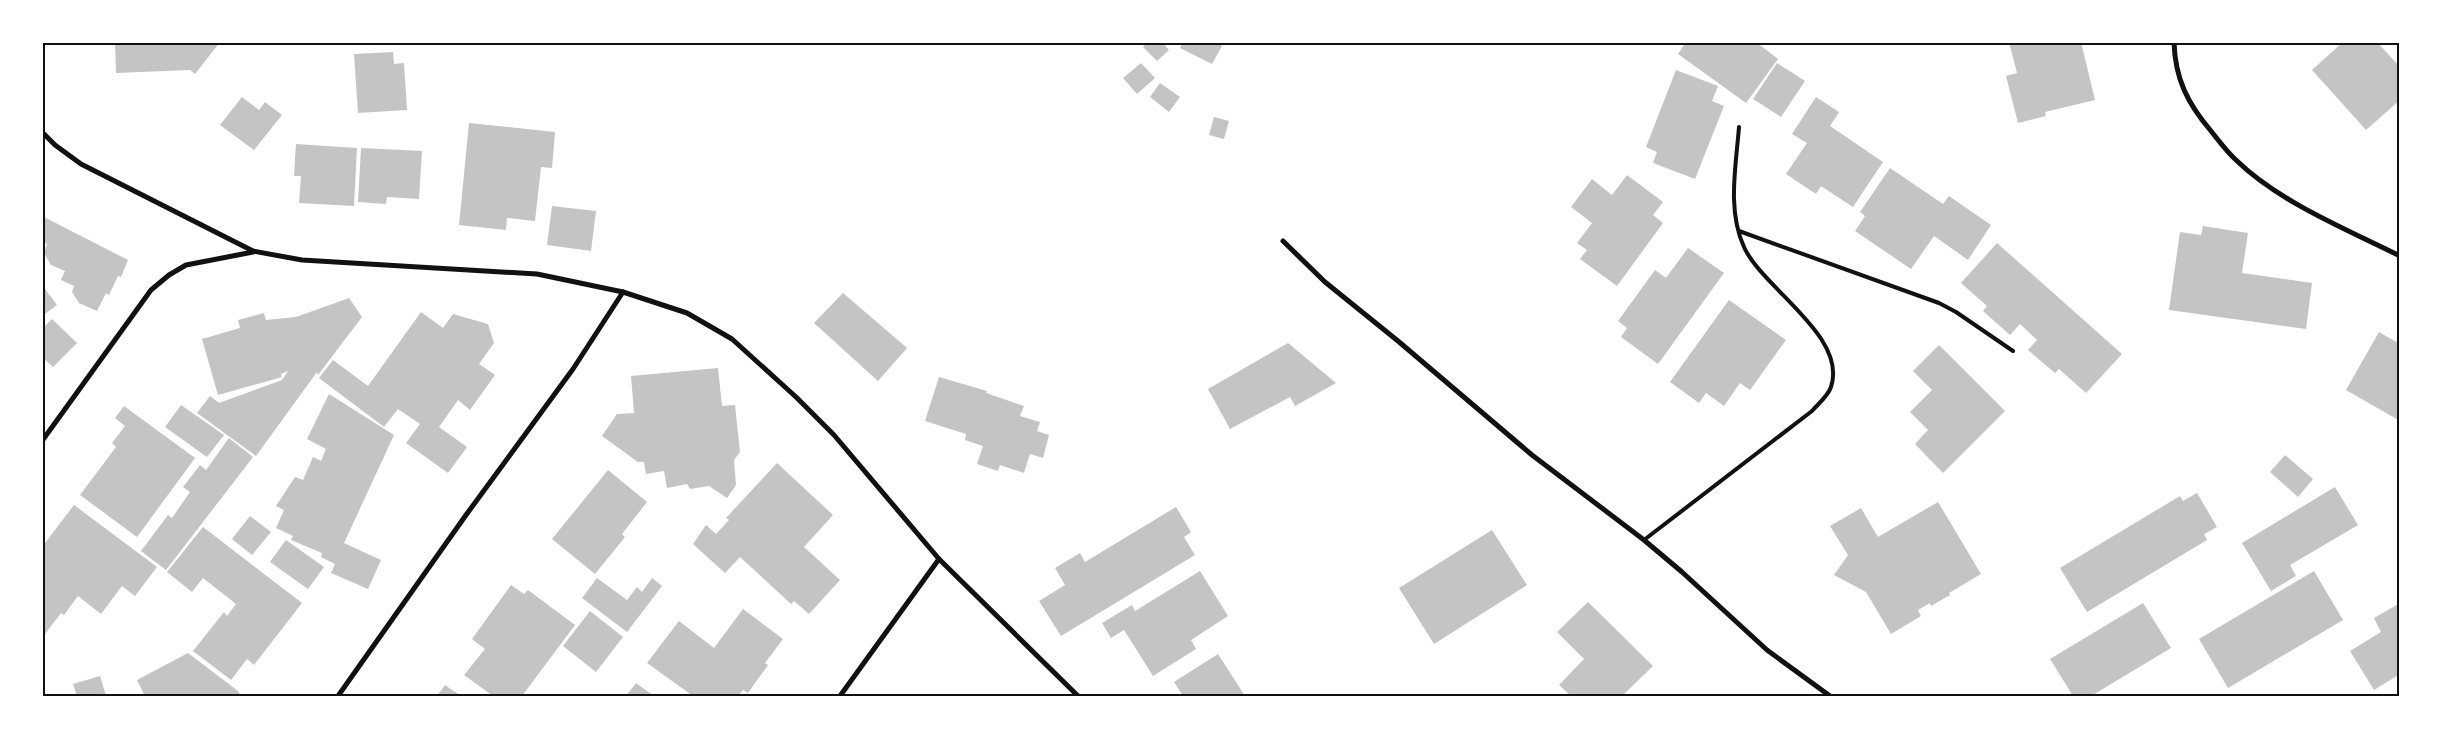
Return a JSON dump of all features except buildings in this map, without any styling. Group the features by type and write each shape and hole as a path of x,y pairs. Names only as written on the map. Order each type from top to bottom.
{"street":[{"path":"2174,42 2174,56 2186,98 2236,161 2276,191 2327,220 2400,256"},
{"path":"42,132 55,146 81,164 253,252 302,260 538,274 623,292 687,313 732,339 796,397 834,435 939,559 1078,696"},
{"path":"1283,241 1325,282 1532,454 1644,540 1767,650 1830,696"},
{"path":"42,441 151,290 186,265 253,252"},
{"path":"338,696 466,515 573,369 623,292"},
{"path":"840,696 939,559"}],"lane":[{"path":"1644,540 1812,411 1831,387 1830,357 1822,340 1807,320 1748,255 1739,231 1734,214 1734,200 1739,127"},
{"path":"1739,231 1939,303 1956,312 2013,351"}]}
